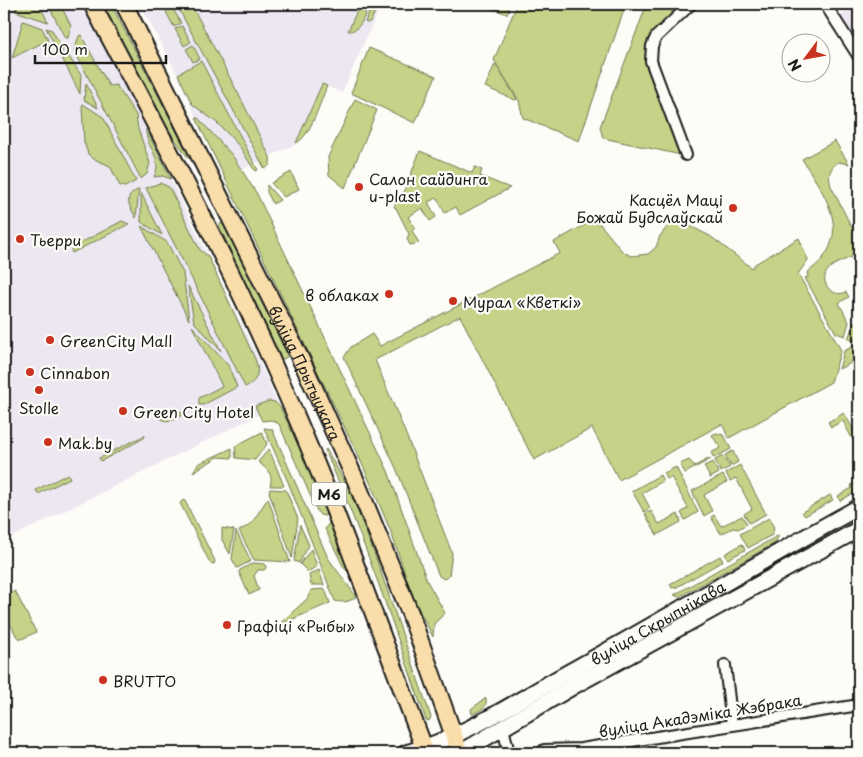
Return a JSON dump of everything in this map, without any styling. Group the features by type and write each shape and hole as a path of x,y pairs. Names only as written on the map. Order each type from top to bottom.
{"main road":[{"name":"вуліца Прытыцкага","path":"92,4 198,205 240,290 278,375 332,500 425,751"},
{"name":"вуліца Прытыцкага","path":"124,4 305,368 356,480 410,613 460,753"},
{"path":"198,205 212,215 219,213 223,203"},
{"name":"вуліца Скрыпнікава","path":"406,753 425,751 455,736 859,507"},
{"name":"вуліца Скрыпнікава","path":"460,753 572,687 859,528"}],"street":[{"path":"686,156 651,61 652,46 656,37 691,4"},
{"path":"825,4 859,57"},
{"path":"725,665 732,726"},
{"name":"вуліца Акадэміка Жэбрака","path":"544,750 581,749 859,705"},
{"path":"503,728 509,753"}],"shaded area":[{"path":"4,4 80,4 87,17 95,21 95,31 127,90 255,352 278,405 4,541"},
{"path":"140,4 381,4 342,93 322,84 296,144 224,178 177,74"},
{"path":"859,5 859,44 840,16"}],"green space":[{"path":"17,4 39,4 48,22 15,11"},
{"path":"48,4 60,4 71,26 68,38 65,38"},
{"path":"103,4 111,4 190,157 189,159 165,125"},
{"path":"140,4 169,4 163,10 141,6"},
{"path":"176,4 191,4 270,157 270,164 265,169"},
{"path":"360,4 369,4 359,26 352,31 348,31"},
{"path":"373,4 378,4 371,21 367,23 365,22"},
{"path":"480,4 510,4 507,14"},
{"path":"517,4 626,4 579,141 523,118 519,101 494,60"},
{"path":"647,4 669,4 674,9 646,49 681,155 603,138 600,127"},
{"path":"172,7 181,23 174,27 166,12"},
{"path":"23,21 42,28 48,40 12,58"},
{"path":"182,26 191,42 184,46 175,29"},
{"path":"46,28 52,30 63,50 60,55"},
{"path":"81,35 109,86 116,85 136,115 138,129 150,163 147,174 141,179 74,50"},
{"path":"193,45 200,59 193,62 186,49"},
{"path":"369,48 436,76 415,123 351,93"},
{"path":"66,52 81,75 80,94 62,58"},
{"path":"201,61 258,170 256,171 253,168 240,147 216,122 192,104 178,74"},
{"path":"495,64 517,99 515,100 485,87"},
{"path":"86,83 98,108 84,100"},
{"path":"322,84 327,86 314,118 306,134 296,143"},
{"path":"355,99 377,110 345,188 329,175 328,157"},
{"path":"83,104 103,117 136,181 125,187 120,186 110,166 92,158 88,154 84,142"},
{"path":"196,118 232,155 257,194 388,471 427,581 445,613 434,624 433,637 414,600 391,532 364,468"},
{"path":"146,129 171,179 163,176 154,177 157,163 146,136"},
{"path":"835,141 849,164 838,162 830,172 830,182 859,242 855,255 833,265 825,275 828,288 836,293 846,292 849,297 839,303 849,322 845,336 836,333 805,278 808,277 807,273 826,254 832,242 834,229 832,217 823,193 802,159"},
{"path":"420,151 472,173 475,167 482,170 480,176 510,188 460,215 456,207 445,213 437,198 428,202 436,217 430,221 422,208 408,217 415,228 412,231 419,243 410,245 407,239 409,234 394,207 397,200 402,197"},
{"path":"291,172 299,189 284,197 271,183"},
{"path":"160,183 169,187 200,250 208,256 255,359 257,376 253,382 245,387 146,188"},
{"path":"267,185 280,200 273,204 267,192"},
{"path":"139,189 136,218 128,202 130,195"},
{"path":"141,193 162,235 141,222"},
{"path":"122,221 129,224 72,253 73,247"},
{"path":"592,221 600,224 622,251 631,256 648,254 656,247 660,236 671,222 690,226 710,236 752,268 755,264 799,238 808,260 798,274 841,350 831,382 729,438 722,424 619,480 592,428 534,460 460,316 375,360 452,553 449,576 444,579 439,576 396,468 344,357 351,347 372,334 380,346 560,253 554,242"},
{"path":"221,223 224,224 287,354 287,357 281,360 219,226"},
{"path":"141,226 167,242 183,273 189,320"},
{"path":"188,286 221,351 194,322"},
{"path":"859,320 859,339 855,341 848,339 854,322"},
{"path":"192,326 228,365 237,387 203,405 199,405 199,398 222,386"},
{"path":"856,345 859,347 859,359 839,369 844,351"},
{"path":"269,401 275,402 280,407 304,455 327,510 325,516 320,515 317,511 279,424 271,420 262,421 255,406"},
{"path":"168,411 186,413 168,421 161,419 162,414"},
{"path":"844,413 859,439 859,452 843,421 831,427 828,422"},
{"path":"264,428 272,429 328,558 356,597 351,600 335,601 288,482"},
{"path":"262,432 267,444 255,460 236,458 235,446"},
{"path":"716,433 724,435 731,449 714,458 711,453 720,448 712,435"},
{"path":"145,435 144,438 101,461 99,458"},
{"path":"232,448 232,458 218,457 193,472 198,464"},
{"path":"269,449 284,486 270,486 270,475 258,462"},
{"path":"326,449 350,491 376,558 431,717 429,721 426,720 378,584"},
{"path":"733,451 738,462 731,466 725,455"},
{"path":"723,456 730,467 721,472 715,460"},
{"path":"710,458 685,473 680,464 689,460 695,466"},
{"path":"713,462 719,473 710,478 704,466"},
{"path":"740,465 766,514 749,523 744,514 752,509 736,478 730,481 726,473"},
{"path":"676,467 698,512 685,520 681,513 688,508 671,477 667,479 664,473"},
{"path":"68,474 70,478 38,494 36,490"},
{"path":"660,475 663,481 642,493 650,508 644,512 632,491"},
{"path":"723,475 727,482 704,495 712,511 704,516 692,491"},
{"path":"859,481 859,490 840,501 838,496 852,488 851,485"},
{"path":"270,489 286,490 298,519 292,558 269,492"},
{"path":"830,495 833,500 805,516 802,512"},
{"path":"268,498 290,562 254,560 239,531 251,524"},
{"path":"183,500 215,561 214,564 210,563 180,503"},
{"path":"651,511 659,524 678,514 681,522 657,535 645,514"},
{"path":"714,515 721,526 742,516 747,524 721,534 711,517"},
{"path":"769,518 774,528 772,535 748,548 740,534"},
{"path":"331,523 352,573 350,574 344,568 325,529"},
{"path":"300,525 309,545 299,563 294,561"},
{"path":"222,528 234,530 230,554 222,540"},
{"path":"236,531 251,561 237,568 232,559"},
{"path":"779,535 775,543 679,597 674,595"},
{"path":"742,544 745,550 728,559 725,554"},
{"path":"311,549 317,566 308,572 300,564"},
{"path":"720,556 723,561 672,588 670,584"},
{"path":"253,563 265,564 266,568 258,570 254,576 259,590 249,595 239,572"},
{"path":"319,570 324,585 311,585 309,575"},
{"path":"325,589 330,603 277,626 307,599 311,590"},
{"path":"15,591 36,632 22,639 17,637 4,612 4,596"},
{"path":"486,698 485,707 472,714 471,709"}],"place":[{"name":"Салон сайдинга u-plast","path":"359,187"},
{"name":"Касцёл Маці Божай Будслаўскай","path":"733,208"},
{"name":"Тьерри","path":"20,239"},
{"name":"в облаках","path":"389,294"},
{"name":"Мурал «Кветкі»","path":"453,301"},
{"name":"GreenCity Mall","path":"50,340"},
{"name":"Cinnabon","path":"30,372"},
{"name":"Stolle","path":"39,390"},
{"name":"Green City Hotel","path":"123,411"},
{"name":"Mak.by","path":"48,442"},
{"name":"Графіці «Рыбы»","path":"227,625"},
{"name":"BRUTTO","path":"103,680"}]}
